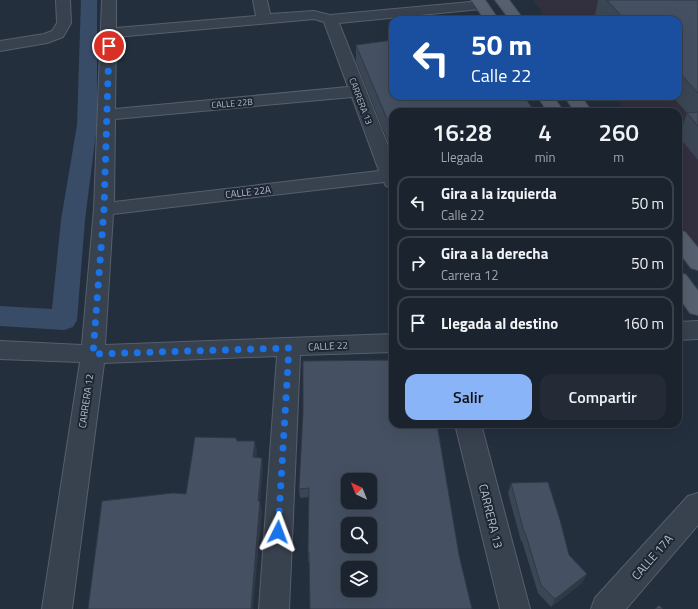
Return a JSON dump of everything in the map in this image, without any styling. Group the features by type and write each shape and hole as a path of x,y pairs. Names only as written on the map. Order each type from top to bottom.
{"main road":[{"path":"502,0 514,16"},
{"path":"480,3 489,16"},
{"path":"682,242 698,263"},
{"path":"682,285 698,307"}],"street":[{"path":"0,46 47,38 58,34 64,23 63,0"},
{"name":"CARRERA 12","path":"57,609 93,354 104,209 109,0"},
{"path":"260,0 264,19"},
{"path":"109,33 264,19 314,16 330,19 480,3"},
{"name":"CARRERA 13","path":"330,19 389,169"},
{"name":"CALLE 22B","path":"107,115 358,91"},
{"name":"CALLE 22A","path":"104,209 389,177"},
{"path":"682,331 698,330"},
{"name":"CALLE 22","path":"0,350 93,354 389,343"},
{"path":"274,609 289,348"},
{"name":"CARRERA 13","path":"469,428 515,609"},
{"name":"CALLE 17A","path":"606,609 698,504"}],"shaded area":[{"path":"533,0 698,0 698,248 682,227 682,108 624,108 616,100 682,100 682,16 541,16 540,9"}],"building":[{"path":"607,0 698,0 698,93 682,75 682,16 621,16"},
{"path":"389,41 389,100 527,100 532,108 389,108 389,123 356,45"},
{"path":"698,112 698,126 687,113"},
{"path":"389,360 389,428 438,428 459,555 472,609 310,609 308,553 309,488 299,489 303,413 303,361"},
{"path":"195,437 236,438 237,441 255,441 253,457 262,458 251,609 88,609 102,501 173,493 186,494"},
{"path":"548,482 569,555 587,574 555,599 541,585 524,532 511,483"},
{"path":"659,605 663,609 655,609"}],"waterway":[{"path":"0,316 64,320 73,220 87,125 89,0"}],"route":[{"path":"109,46 104,209 93,354 289,348 278,532"}]}
